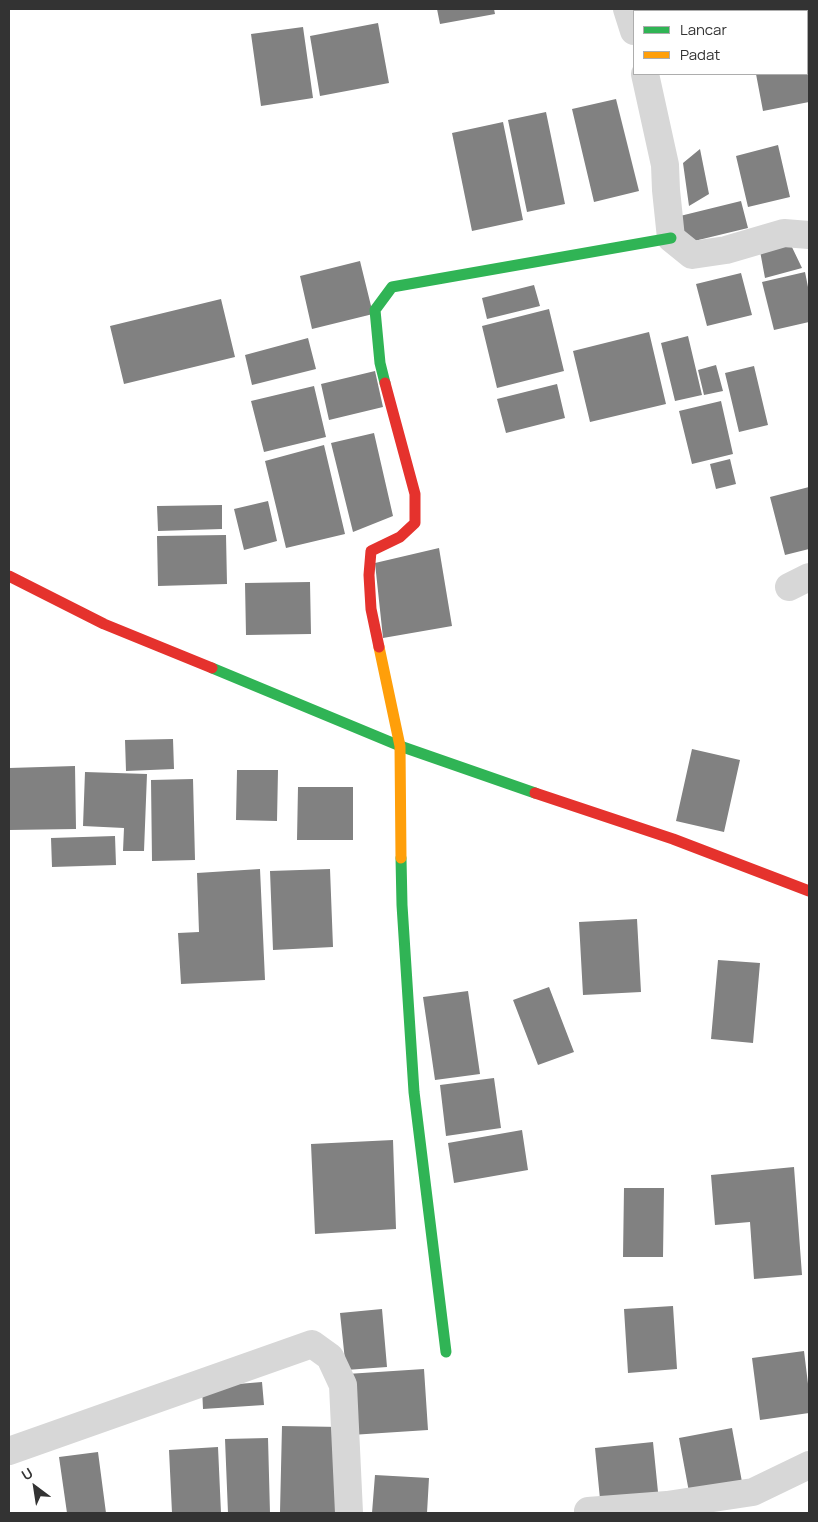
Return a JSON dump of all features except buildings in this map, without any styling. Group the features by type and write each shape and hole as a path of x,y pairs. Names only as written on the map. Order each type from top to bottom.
{"street":[{"path":"627,9 633,28"},
{"path":"645,75 665,165 672,238 692,255 726,250 784,234 809,235"},
{"path":"446,1352 414,1092 402,905 400,746 371,609 369,575 371,551 400,537 415,524 415,494 380,363 375,310 392,287 672,238"},
{"path":"9,576 104,624 400,746 673,839 809,891"},
{"path":"9,1451 312,1344 330,1356 343,1385 349,1513"},
{"path":"588,1511 667,1505 753,1492 809,1465"}],"traffic: fast":[{"path":"385,383 380,363 375,310 392,287 671,238"},
{"path":"212,668 400,746 535,793"},
{"path":"401,858 402,905 414,1092 446,1352"}],"traffic: slow":[{"path":"379,647 400,746 401,858"}],"traffic: jam":[{"path":"379,647 371,609 369,575 371,551 400,537 415,523 415,494 385,383"},
{"path":"9,576 104,624 212,668"},
{"path":"535,793 673,839 809,891"}]}
